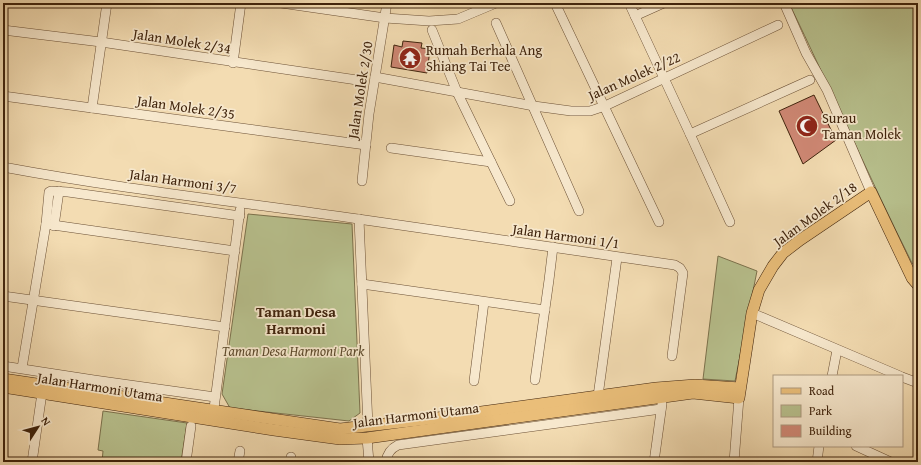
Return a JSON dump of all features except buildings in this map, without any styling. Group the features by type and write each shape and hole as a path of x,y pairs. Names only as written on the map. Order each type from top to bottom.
{"main road":[{"path":"871,192 912,278 918,285"},
{"name":"Jalan Molek 2/18","path":"739,393 752,312 759,290 774,266 783,254 871,192"},
{"name":"Jalan Harmoni Utama","path":"3,379 340,439 368,438 664,392 694,385 739,393"},
{"name":"Jalan Harmoni Utama","path":"3,387 213,416 340,429 437,418 598,396 664,392"}],"street":[{"path":"92,108 107,3"},
{"path":"233,62 241,3"},
{"path":"281,3 385,18 429,21 458,19 483,6 496,3"},
{"name":"Jalan Molek 2/30","path":"362,181 375,77 388,3"},
{"path":"556,3 658,222"},
{"path":"629,3 730,222"},
{"path":"635,16 664,3"},
{"path":"784,3 806,53 826,90 871,192"},
{"path":"496,23 534,106 579,211"},
{"name":"Jalan Molek 2/22","path":"375,77 534,106 581,112 590,111 605,106 778,25"},
{"name":"Jalan Molek 2/34","path":"3,30 101,42 357,80"},
{"path":"432,30 457,92 510,200"},
{"path":"690,134 810,80"},
{"name":"Jalan Molek 2/35","path":"3,96 366,145"},
{"path":"391,148 491,162"},
{"name":"Jalan Harmoni 3/7","path":"3,167 55,177 359,219"},
{"path":"22,368 32,300 50,225 49,192 53,190 240,216"},
{"path":"213,416 241,203"},
{"path":"359,219 368,426"},
{"name":"Jalan Harmoni 1/1","path":"359,219 553,247 617,258 675,265 680,268 682,274 672,356"},
{"path":"50,225 235,251"},
{"path":"535,380 553,247"},
{"path":"598,396 617,258"},
{"path":"362,284 545,310"},
{"path":"3,296 225,327"},
{"path":"474,381 484,302"},
{"path":"752,312 837,350 899,375"},
{"path":"832,375 837,350"},
{"path":"3,366 215,397"},
{"path":"903,377 918,383"},
{"path":"654,462 664,392"},
{"path":"32,462 42,393"},
{"path":"734,462 739,393"},
{"path":"386,462 389,452 398,445 661,409"},
{"path":"186,462 191,426"},
{"path":"368,438 369,462"},
{"path":"817,462 819,447"},
{"path":"858,447 891,462"},
{"path":"238,462 240,451"}],"green space":[{"path":"789,3 917,3 918,271 912,263 896,231"},
{"name":"Taman Desa Harmoni Park","path":"248,214 352,224 360,413 349,421 230,408 222,394"},
{"path":"718,256 757,271 735,381 703,379"},
{"path":"103,411 187,423 181,462 102,462 103,451 98,450"}],"place":[{"name":"Rumah Berhala Ang Shiang Tai Tee","path":"410,58"},
{"name":"Surau Taman Molek","path":"807,126"}],"district":[{"name":"Taman Desa Harmoni","path":"296,320"}]}
